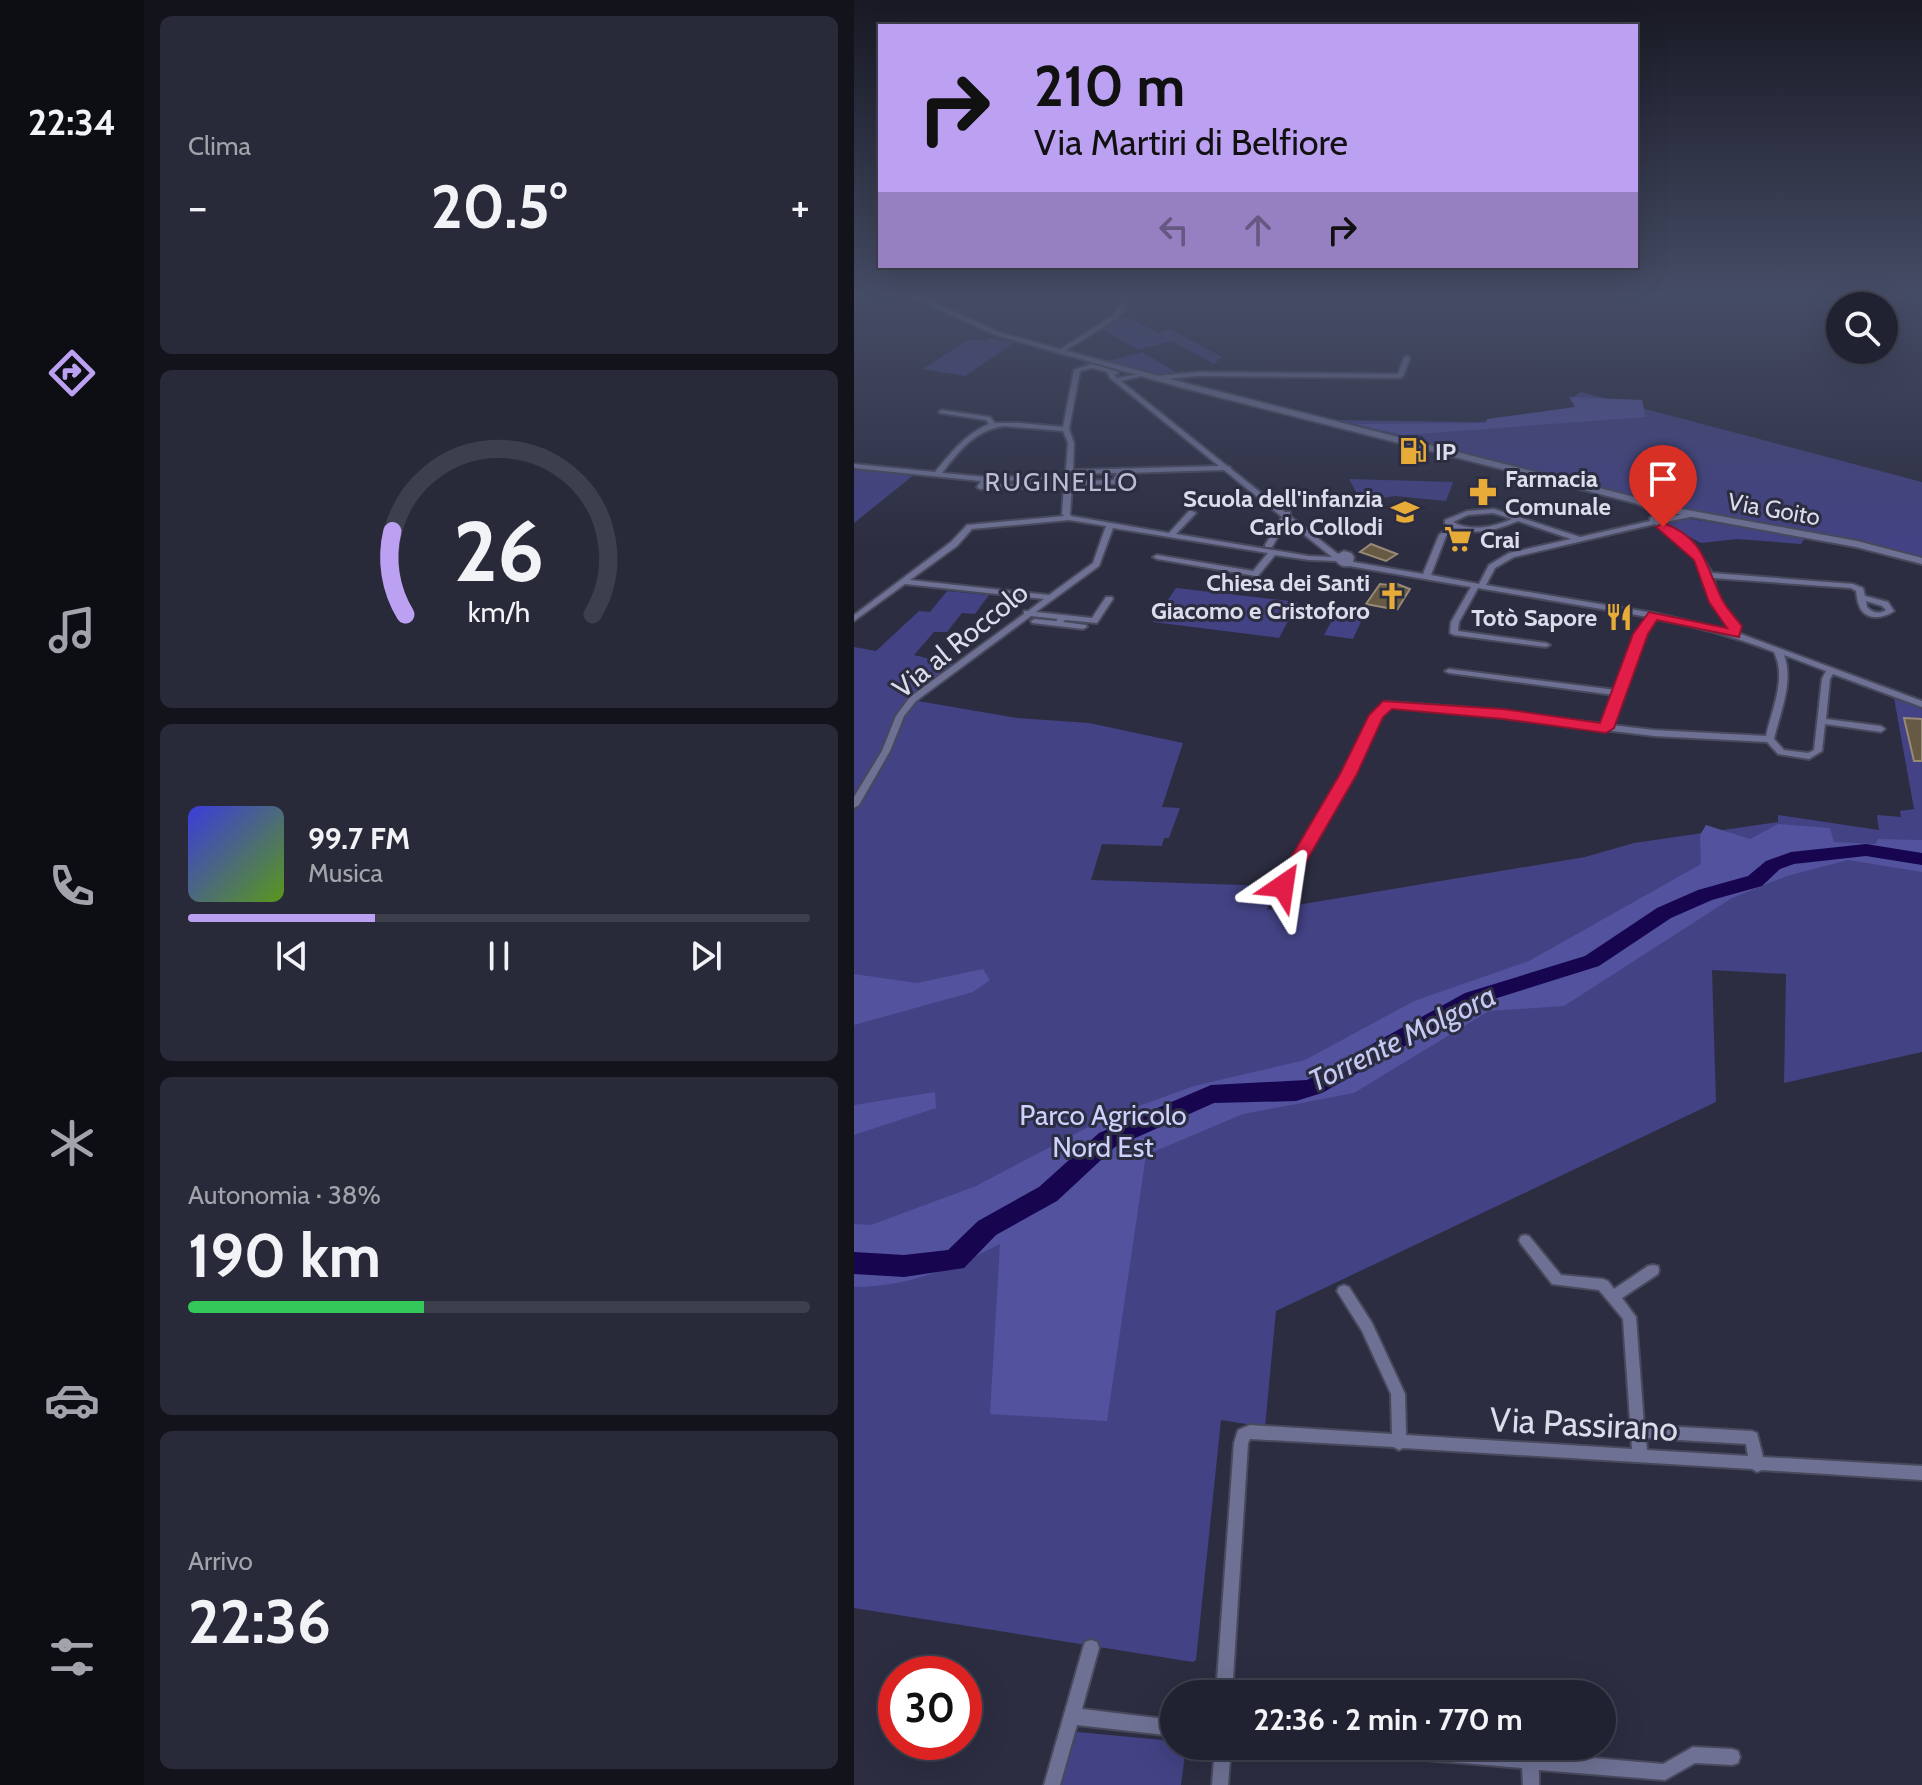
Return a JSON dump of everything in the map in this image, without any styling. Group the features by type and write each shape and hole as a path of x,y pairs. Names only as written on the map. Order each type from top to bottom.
{"street":[{"path":"1069,518 1067,480 1071,443 1066,429 1075,379"},
{"path":"1127,379 1228,468 1329,547 1339,560"},
{"name":"Via Goito","path":"1161,379 1691,514 1857,544 1922,561"},
{"path":"1185,379 1186,386"},
{"path":"942,412 988,418 992,424"},
{"path":"936,475 967,436 992,424 1066,429"},
{"path":"854,466 986,479 980,487 1067,480 1115,482 1121,471 1228,468"},
{"path":"1633,500 1657,510 1658,516 1653,520"},
{"path":"1518,519 1497,528 1453,527 1448,524 1450,520 1473,512 1498,512 1578,539"},
{"path":"1171,535 1192,513"},
{"path":"1157,557 1255,574 1287,514"},
{"path":"1546,645 1454,633 1455,622 1492,567 1505,557 1653,520 1691,514"},
{"path":"854,619 954,544 970,527 1069,518 1339,560 1654,615 1734,634 1922,704"},
{"path":"1653,520 1691,547 1709,575 1716,602 1735,626 1734,634"},
{"name":"Via al Roccolo","path":"854,805 886,751 900,716 913,699 1101,558 1110,526"},
{"path":"1426,577 1443,535 1453,527"},
{"path":"1329,547 1384,570"},
{"path":"1339,560 1350,556"},
{"path":"1709,575 1851,586 1860,590 1862,598"},
{"path":"903,582 1049,597"},
{"path":"1094,621 1109,599"},
{"path":"1634,612 1640,617 1641,634"},
{"path":"1027,613 1083,627"},
{"path":"1606,728 1641,634 1654,615"},
{"path":"1035,621 1109,622"},
{"path":"1770,739 1785,673 1783,657 1777,650"},
{"path":"1785,673 1793,664 1808,661"},
{"path":"1283,886 1349,774 1377,715 1389,704 1503,714 1606,728 1770,739 1781,752 1801,756 1818,751 1826,679 1831,670"},
{"path":"1449,671 1619,693"},
{"path":"1823,721 1881,729"},
{"path":"1525,1240 1557,1280 1603,1285 1629,1317 1640,1457"},
{"path":"1613,1297 1653,1270"},
{"path":"1344,1291 1367,1327 1398,1394 1399,1443"},
{"path":"1638,1431 1752,1438 1757,1465"},
{"name":"Via Passirano","path":"1225,1680 1243,1435 1250,1432 1922,1473"},
{"path":"1052,1785 1091,1648"},
{"path":"1072,1716 1160,1726"},
{"path":"1499,1760 1665,1772 1693,1755 1732,1757"},
{"path":"1220,1785 1222,1760"},
{"path":"1530,1763 1531,1785"}],"green space":[{"path":"1581,392 1922,482 1922,558 1874,545 1687,511 1331,420 1479,422 1584,412 1575,405 1573,397"},
{"path":"1569,397 1642,400 1646,417 1403,435 1355,424 1486,423 1487,419 1575,407"},
{"path":"854,468 915,474 854,523"},
{"path":"1349,479 1453,482 1446,501 1395,496 1361,501"},
{"path":"1685,518 1805,538 1801,544 1737,539 1701,543 1663,523"},
{"path":"1176,588 1298,602 1279,638 1153,622"},
{"name":"Parco Agricolo Nord Est","path":"947,591 989,595 975,614 962,613 947,632 934,632 914,655 955,665 912,700 1017,718 1089,723 1183,743 1162,807 1180,808 1169,838 1164,838 1162,846 1102,844 1091,880 1275,886 1267,910 1585,857 1634,843 1778,822 1778,815 1879,830 1877,815 1901,817 1900,811 1914,809 1894,698 1922,709 1922,1052 1784,1083 1786,974 1712,970 1716,1102 1276,1311 1265,1427 1221,1420 1196,1660 1193,1662 854,1608 854,647 876,651 919,611 930,612"},
{"path":"1337,611 1364,615 1353,639 1324,635"},
{"path":"1778,824 1830,828 1834,842 1875,844 1878,839 1922,840 1922,872 1848,860 1787,876 1732,898 1564,1006 1489,1011 1354,1093 1243,1114 1146,1155 1107,1421 990,1414 1000,1244 965,1261 911,1280 854,1287 854,1224 871,1225 976,1186 1103,1119 1194,1086 1305,1060 1414,1001 1529,961 1701,864 1700,835 1706,825 1750,839"},
{"path":"983,969 990,980 973,992 854,1025 854,974 917,983"},
{"path":"935,1092 936,1108 854,1135 854,1105"},
{"path":"1077,1732 1160,1740 1160,1760 1184,1760 1181,1785 1061,1785"}],"building":[{"path":"1371,544 1397,554 1386,561 1360,552"},
{"name":"Chiesa dei Santi Giacomo e Cristoforo","path":"1392,582 1410,589 1397,610 1366,604 1380,584 1389,585"},
{"path":"1904,718 1922,719 1922,761 1914,761"}],"waterway":[{"name":"Torrente Molgora","path":"854,1263 904,1266 955,1260 987,1228 1048,1194 1107,1140 1211,1094 1296,1092 1314,1087 1473,998 1592,961 1664,913 1705,895 1755,881 1773,865 1791,858 1866,850 1922,859"}],"place":[{"name":"IP","path":"1413,451"},
{"name":"Farmacia Comunale","path":"1483,492"},
{"name":"Scuola dell'infanzia Carlo Collodi","path":"1405,512"},
{"name":"Crai","path":"1458,539"},
{"name":"Chiesa dei Santi Giacomo e Cristoforo","path":"1392,596"},
{"name":"Totò Sapore","path":"1619,617"}],"district":[{"name":"RUGINELLO","path":"1062,482"}],"route":[{"path":"1283,886 1349,774 1377,715 1389,704 1503,714 1606,728 1641,634 1654,615 1734,634 1735,626 1716,602 1709,575 1701,560 1691,547 1663,527"}]}
